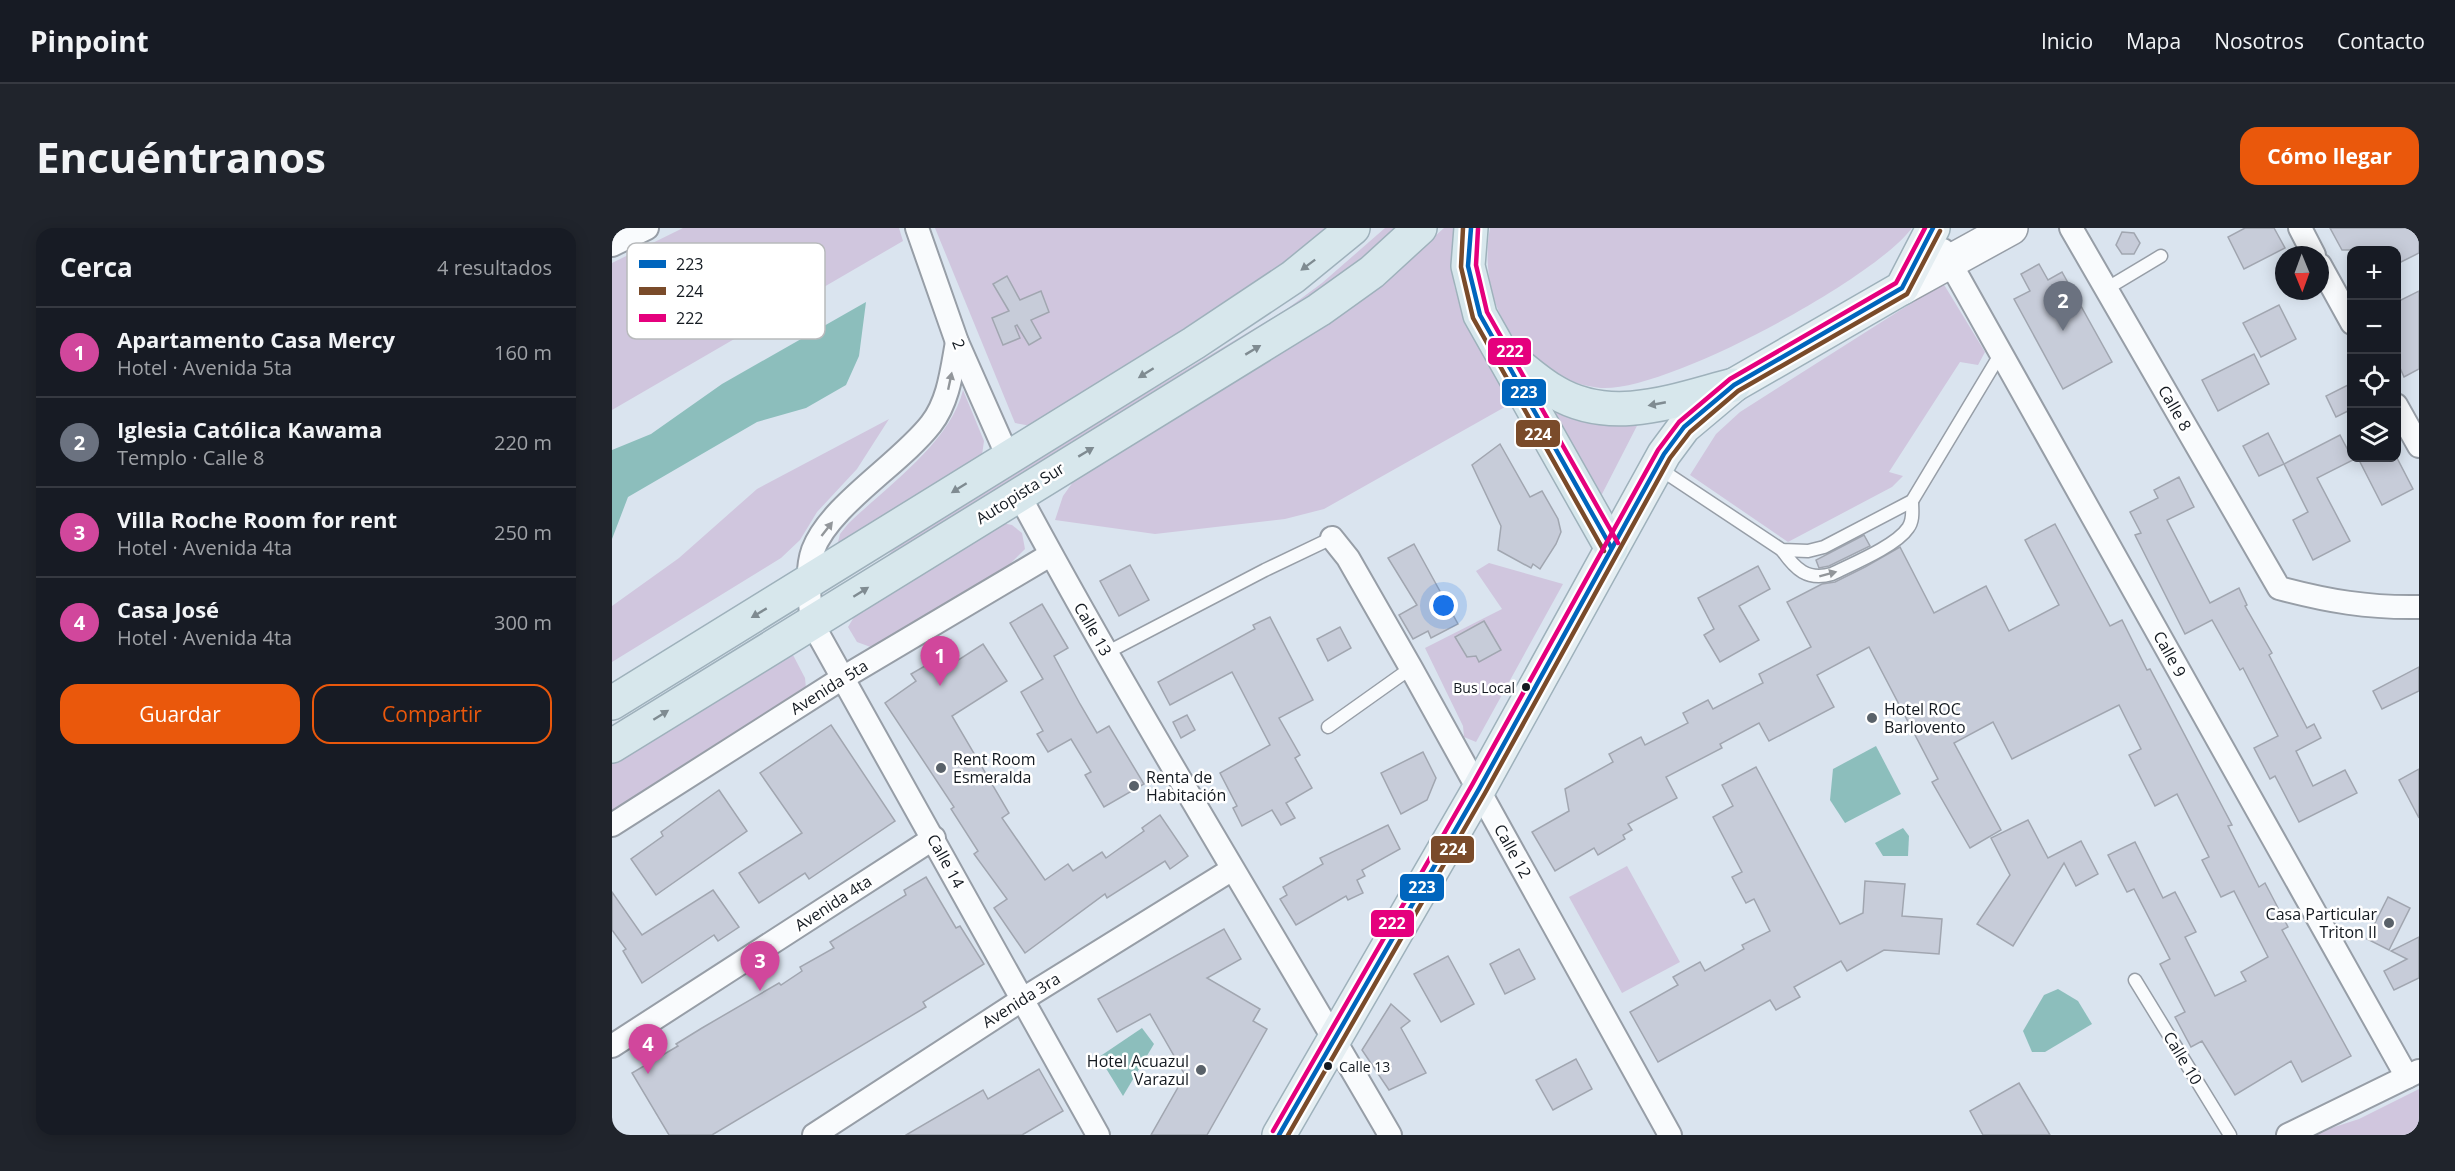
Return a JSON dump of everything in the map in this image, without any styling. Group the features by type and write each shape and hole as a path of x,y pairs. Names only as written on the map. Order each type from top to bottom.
{"highway":[{"path":"612,703 1245,310 1293,277 1353,228"},
{"name":"Autopista Sur","path":"612,746 1018,493 1319,310 1371,272 1420,228"},
{"path":"1471,228 1468,249 1470,283 1480,315 1611,547"},
{"path":"1497,348 1554,392 1591,408 1625,409 1656,406 1734,384"}],"main road":[{"path":"1279,1135 1479,789 1656,467 1684,428 1734,384 2011,228"},
{"path":"1902,288 1932,229"}],"street":[{"path":"612,245 647,228"},
{"name":"2","path":"917,228 957,342 1008,457"},
{"name":"Calle 8","path":"2071,228 2279,588 2327,601 2374,608 2419,607"},
{"path":"2300,228 2309,246"},
{"name":"Calle 9","path":"1932,229 2413,1074"},
{"path":"2329,281 2347,314"},
{"name":"Calle 14","path":"957,342 949,388 933,423 850,501 824,532 813,550 809,582 812,623 841,679 934,838 1098,1135"},
{"path":"2399,408 2419,446"},
{"name":"Calle 13","path":"1018,493 1050,555 1231,870 1390,1135"},
{"name":"Calle 12","path":"1332,538 1348,558 1411,668 1670,1135"},
{"name":"Avenida 5ta","path":"612,825 841,679 1050,555"},
{"name":"Avenida 4ta","path":"612,1046 934,838"},
{"name":"Avenida 3ra","path":"814,1135 1023,999 1231,870"},
{"path":"2288,1135 2413,1074"}],"lane":[{"path":"2106,289 2161,256"},
{"path":"1782,550 1808,551 1824,547 1912,501 2001,353"},
{"path":"1656,467 1782,550 1794,569 1806,575 1822,577 1832,574 1894,541 1908,529 1913,518 1912,501"},
{"path":"1107,653 1265,570 1332,538"},
{"path":"1328,727 1411,668"},
{"name":"Calle 10","path":"2135,980 2230,1135"}],"shaded area":[{"path":"683,228 899,228 903,241 825,286 825,243 653,243"},
{"path":"935,228 1327,228 1294,259 1031,426 1015,423"},
{"path":"1385,228 1397,228 1326,288 885,559 901,540 1287,309 1322,283"},
{"path":"1444,228 1453,228 1454,285 1458,298 1512,403 1324,509 1285,519 1155,534 1055,520 1063,496 1073,482 1405,263"},
{"path":"1490,228 1912,228 1890,250 1856,276 1814,303 1766,329 1718,353 1672,372 1631,384 1601,388 1576,383 1543,366 1524,349 1507,328 1491,287 1488,257"},
{"path":"627,256 627,339 734,339 612,410 612,263"},
{"path":"1943,283 1985,352 1978,365 1960,362 1889,472 1903,476 1892,487 1788,542 1690,475 1716,434 1740,412"},
{"path":"866,302 859,356 846,385 806,408 757,422 628,497 612,539 612,450 651,434 722,384 801,339 825,339 825,325"},
{"path":"963,390 984,441 982,455 837,546 840,534 848,524 915,463 945,428 956,409"},
{"path":"1551,409 1573,416 1642,416 1601,496"},
{"path":"889,419 857,469 817,512 800,540 781,558 612,662 612,606 679,558 757,489"},
{"path":"1002,523 1012,525 1022,533 1025,549 1004,570 876,649 857,642 848,627 854,617"},
{"path":"1489,563 1563,584 1476,742 1464,737 1463,726 1425,648 1502,609 1476,571"},
{"path":"793,655 805,678 806,688 612,811 612,763 758,672"},
{"path":"1876,746 1901,794 1845,823 1830,800 1833,769"},
{"path":"1903,828 1909,836 1908,856 1883,856 1875,843"},
{"path":"1627,866 1680,962 1622,993 1569,897"},
{"path":"2058,989 2078,1001 2092,1024 2045,1052 2032,1052 2023,1031 2044,995"},
{"path":"1142,1028 1154,1044 1123,1096 1099,1057"},
{"path":"2419,1089 2419,1135 2310,1135 2359,1119"}],"building":[{"path":"2245,228 2274,228 2284,246 2275,246 2275,253 2244,269 2228,237"},
{"path":"2330,228 2419,228 2419,253 2401,262 2401,246 2347,246 2347,250 2342,250"},
{"path":"2122,232 2134,233 2140,243 2134,254 2122,254 2116,245"},
{"path":"2039,264 2048,280 2062,272 2112,362 2063,389 2014,299 2030,291 2021,274"},
{"path":"1007,276 1020,300 1041,291 1049,312 1031,320 1041,338 1029,345 1017,325 1015,326 1020,338 1003,345 992,318 1009,311 993,284"},
{"path":"2419,291 2419,369 2404,377 2401,370 2401,300"},
{"path":"2279,305 2296,339 2261,357 2243,323"},
{"path":"2254,354 2269,384 2218,411 2202,380"},
{"path":"2347,386 2347,412 2336,417 2326,396"},
{"path":"2268,433 2284,464 2259,476 2243,446"},
{"path":"2340,435 2347,448 2347,462 2349,462 2317,478 2350,541 2313,560 2293,520 2308,512 2284,464"},
{"path":"1500,444 1530,497 1542,491 1558,519 1561,532 1540,569 1533,564 1531,568 1498,550 1501,526 1472,465"},
{"path":"2360,462 2399,462 2413,489 2382,505"},
{"path":"2179,477 2194,507 2167,520 2210,603 2239,588 2247,605 2245,606 2272,653 2269,655 2307,728 2314,724 2321,738 2296,751 2313,786 2345,770 2357,793 2299,822 2275,776 2270,779 2254,748 2278,736 2243,668 2240,670 2212,620 2185,634 2135,535 2141,533 2130,512 2158,498 2154,490"},
{"path":"2055,524 2110,626 2122,620 2147,670 2150,669 2232,825 2228,826 2259,887 2265,883 2288,927 2282,930 2351,1056 2302,1082 2291,1061 2235,1095 2202,1041 2191,1047 2175,1017 2185,1012 2160,964 2170,959 2134,889 2127,892 2108,855 2135,842 2163,898 2175,892 2196,932 2185,937 2215,996 2246,981 2241,972 2268,957 2234,891 2221,897 2202,860 2209,857 2177,794 2155,806 2129,755 2141,749 2119,705 2012,759 1993,722 1954,743 2001,830 1970,848 1932,782 1938,779 1869,647 1817,675 1834,707 1769,741 1759,723 1720,744 1722,748 1666,777 1677,798 1628,824 1632,830 1623,835 1625,839 1598,855 1594,848 1555,871 1532,832 1569,811 1565,789 1613,762 1609,754 1641,737 1645,745 1688,723 1683,713 1708,700 1713,709 1763,683 1759,674 1811,647 1787,602 1822,584 1835,582 1900,547 1934,613 1986,586 2009,631 2059,605 2025,540"},
{"path":"1864,535 1870,546 1829,566 1819,568 1816,560"},
{"path":"1414,544 1458,624 1431,638 1428,631 1413,639 1399,615 1417,605 1388,558"},
{"path":"1130,565 1149,600 1119,616 1100,581"},
{"path":"1758,566 1770,589 1739,606 1759,640 1720,662 1704,635 1714,629 1698,598"},
{"path":"1042,604 1068,648 1054,656 1080,704 1097,733 1109,726 1144,784 1104,807 1085,775 1091,772 1071,739 1048,752 1037,734 1043,731 1021,692 1043,679 1010,623"},
{"path":"1270,617 1313,700 1279,718 1300,755 1295,758 1312,788 1286,803 1295,818 1281,825 1272,810 1242,826 1233,808 1237,806 1220,773 1270,745 1232,672 1170,705 1158,682 1255,629 1253,625"},
{"path":"1484,621 1501,650 1479,662 1476,656 1467,657 1455,637"},
{"path":"1340,627 1351,648 1328,661 1317,639"},
{"path":"983,644 1007,681 952,716 1009,813 1002,818 1045,880 1068,864 1073,871 1102,852 1106,858 1144,831 1142,828 1160,815 1188,856 1170,869 1165,861 1107,898 1105,894 1025,953 994,908 1007,899 974,854 978,851 951,809 954,807 885,703 916,681 911,674 937,659 943,670"},
{"path":"2419,667 2419,691 2382,709 2373,691"},
{"path":"1187,715 1195,730 1181,738 1173,722"},
{"path":"831,725 895,821 809,879 805,873 759,903 739,873 802,833 760,773"},
{"path":"1423,752 1436,778 1427,800 1401,814 1381,773"},
{"path":"1756,767 1840,924 1863,913 1865,881 1905,884 1902,916 1942,919 1939,954 1884,950 1847,971 1841,961 1794,987 1800,997 1776,1010 1770,1000 1658,1062 1630,1012 1678,985 1673,977 1700,962 1705,971 1744,949 1742,945 1770,931 1754,899 1746,903 1732,877 1742,872 1713,817 1733,806 1722,785"},
{"path":"2419,769 2419,818 2399,780"},
{"path":"719,790 747,831 656,895 631,859 663,836 661,832"},
{"path":"2028,820 2048,858 2081,841 2098,874 2076,886 2064,863 2013,946 1977,924 2010,875 1991,838"},
{"path":"1388,825 1400,849 1362,870 1365,876 1357,880 1363,893 1348,900 1346,896 1296,925 1280,899 1287,895 1283,887 1323,864 1320,858"},
{"path":"926,877 956,928 960,926 984,964 923,1002 926,1007 712,1135 669,1135 632,1073 678,1046 676,1044 702,1028 802,971 800,967 834,948 830,942 906,895 904,890"},
{"path":"713,890 739,927 718,941 714,935 642,983 623,951 626,949 612,930 612,892 642,935"},
{"path":"2388,897 2410,908 2389,950 2367,939"},
{"path":"1224,929 1241,959 1207,978 1260,1009 1253,1021 1267,1029 1207,1135 1151,1135 1185,1075 1150,1014 1117,1032 1098,999"},
{"path":"2419,937 2419,978 2394,990 2384,971 2407,959 2391,951"},
{"path":"1519,949 1535,979 1505,994 1490,964"},
{"path":"1448,956 1474,1004 1441,1022 1414,974"},
{"path":"1391,1004 1410,1021 1401,1028 1426,1073 1389,1090 1362,1050"},
{"path":"1576,1059 1592,1089 1553,1110 1536,1080"},
{"path":"1039,1069 1063,1111 1022,1135 906,1135 983,1090 988,1099"},
{"path":"2019,1083 2050,1135 1983,1135 1970,1111"}],"transit line":[{"name":"224","path":"1463,228 1461,267 1473,318 1604,551"},
{"name":"223","path":"1471,228 1468,266 1480,315 1611,547"},
{"name":"222","path":"1273,1131 1472,785 1658,450 1679,422 1730,379 1896,283 1925,228"},
{"name":"223","path":"1279,1135 1479,789 1664,454 1684,427 1734,385 1902,288 1933,228"},
{"name":"222","path":"1478,229 1476,265 1487,312 1618,543"},
{"name":"224","path":"1288,1135 1485,793 1670,458 1690,432 1738,391 1907,294 1940,231"}],"place":[{"name":"Iglesia Católica Kawama","path":"2063,331"},
{"name":"Apartamento Casa Mercy","path":"940,686"},
{"name":"Bus Local","path":"1526,687"},
{"name":"Hotel ROC Barlovento","path":"1872,718"},
{"name":"Rent Room Esmeralda","path":"941,768"},
{"name":"Renta de Habitación","path":"1134,786"},
{"name":"Casa Particular Triton II","path":"2389,923"},
{"name":"Villa Roche Room for rent","path":"760,991"},
{"name":"Calle 13","path":"1328,1066"},
{"name":"Hotel Acuazul Varazul","path":"1201,1070"},
{"name":"Casa José","path":"648,1074"}]}
